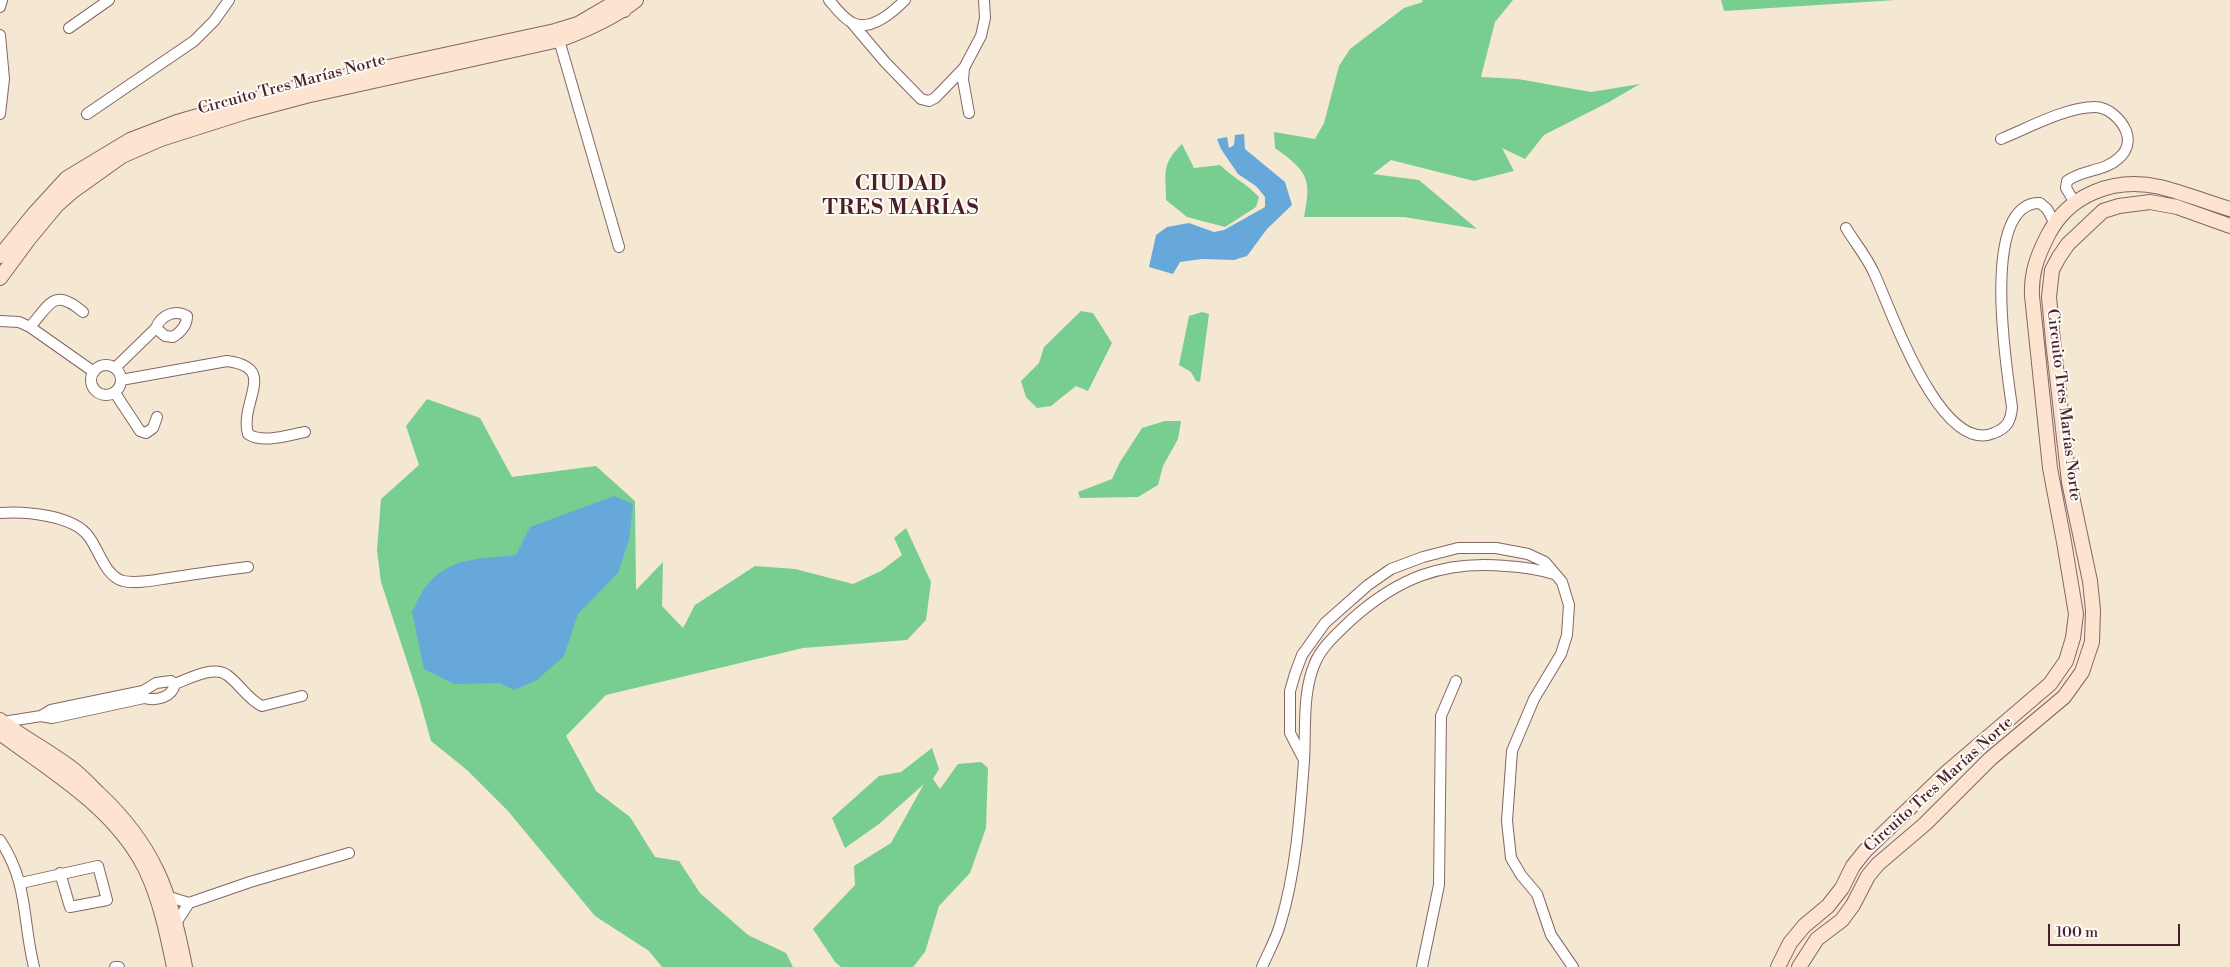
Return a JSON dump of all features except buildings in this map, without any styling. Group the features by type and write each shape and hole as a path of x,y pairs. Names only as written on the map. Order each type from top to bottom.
{"street":[{"path":"0,7 2,0"},
{"path":"69,28 110,0"},
{"path":"87,114 194,41 214,21 229,0"},
{"name":"Circuito Tres Marías Norte","path":"0,256 34,214 67,178 130,140 177,122 555,31 578,24 636,0"},
{"path":"829,0 921,99 929,101 935,98 964,68 981,36 984,0"},
{"path":"852,23 863,26 882,19 905,0"},
{"name":"Circuito Tres Marías Norte","path":"0,278 57,205 94,174 122,156 161,139 306,90 559,40 581,32 621,5"},
{"path":"0,35 4,79 0,114"},
{"path":"559,40 619,247"},
{"path":"964,68 969,113"},
{"path":"2002,139 2048,119 2080,108 2096,106 2108,110 2120,119 2127,132 2128,144 2123,154 2110,165 2073,176 2067,180 2066,188 2075,202"},
{"name":"Circuito Tres Marías Norte","path":"1778,967 1790,943 1804,926 1828,906 1842,888 1853,866 1865,851 1946,773 2050,684 2066,661 2073,638 2076,614 2050,468 2031,278 2037,258 2053,225 2075,202 2087,194 2126,184 2159,187 2230,209"},
{"path":"2087,194 2098,200 2103,211"},
{"name":"Circuito Tres Marías Norte","path":"1798,967 1817,939 1842,920 1878,864 1925,824 1990,759 2064,697 2082,672 2092,642 2093,610 2090,581 2070,482 2060,414 2048,297 2052,270 2068,244 2103,211 2120,206 2150,202 2177,207 2230,226"},
{"path":"1846,228 1874,272 1911,358 1927,389 1950,418 1966,431 1986,436 2005,428 2011,419 2012,407 2000,309 2005,248 2009,227 2023,208 2032,203 2040,203 2047,209 2058,238 2068,244"},
{"path":"30,327 56,300 71,301 83,312"},
{"path":"0,320 19,322 30,327 94,372"},
{"path":"114,368 156,328"},
{"path":"121,380 227,361 239,362 247,365 253,374 255,384 246,421 248,434 254,438 270,438 305,432"},
{"path":"101,366 114,368 121,380 115,393 104,395 96,391 92,382 94,372 101,366"},
{"path":"115,393 140,430 146,433 153,428 157,417"},
{"path":"0,513 40,516 67,520 76,524 88,535 112,574 123,581 145,581 248,567"},
{"path":"1304,760 1290,733 1290,691 1294,674 1302,655 1325,623 1368,585 1391,569 1422,557 1458,548 1496,548 1528,554 1545,562 1562,582 1569,605 1567,635 1561,654 1534,699 1512,751 1507,821 1511,858 1521,875 1537,894 1551,935 1574,967"},
{"path":"1262,967 1280,926 1292,867 1304,760 1305,715 1315,663 1331,639 1385,593 1411,579 1457,566 1498,565 1536,569 1554,574"},
{"path":"144,695 151,700 161,698 171,694 175,684 202,674 216,672 226,674 252,702 262,706 302,696"},
{"path":"1,725 41,716 51,710 144,695 156,683 171,681 175,684"},
{"path":"1422,967 1439,885 1441,716 1456,681"},
{"path":"19,734 27,719"},
{"path":"1,725 19,734 114,808 142,843 160,874 176,922 185,967"},
{"path":"1,725 68,773 95,806 124,835 144,867 161,909 174,967"},
{"path":"0,840 11,857 21,883 34,967"},
{"path":"166,896 189,903 250,882 349,853"},
{"path":"21,883 60,874 98,866 107,900 70,907 60,874"},
{"path":"176,922 189,903"}],"green space":[{"path":"1422,0 1513,0 1495,22 1481,77 1518,79 1591,92 1640,84 1544,135 1525,159 1502,148 1514,171 1474,181 1391,160 1373,174 1419,180 1477,229 1404,217 1304,217 1307,184 1294,163 1275,148 1274,132 1315,139 1324,123 1339,66 1350,49 1404,8 1423,2"},
{"path":"1721,0 1896,0 1724,11"},
{"path":"1182,144 1194,168 1220,165 1250,188 1259,197 1256,207 1225,227 1187,217 1166,200 1166,169 1175,151"},
{"path":"1081,311 1093,313 1112,343 1088,391 1076,386 1051,406 1037,408 1026,397 1021,381 1039,363 1044,347"},
{"path":"1202,312 1209,314 1200,382 1196,381 1191,372 1179,365 1189,316"},
{"path":"427,399 480,418 512,477 596,466 635,501 636,590 663,562 662,606 683,628 695,605 755,566 795,569 853,584 881,571 902,555 894,538 906,528 931,582 926,620 907,640 803,648 606,695 566,736 596,791 630,817 655,857 679,861 700,893 748,935 786,953 793,967 662,967 649,951 595,916 508,811 467,770 431,741 420,701 381,582 377,550 381,499 419,465 406,426"},
{"path":"1165,421 1181,421 1178,439 1163,466 1158,485 1138,497 1080,498 1078,492 1112,479 1120,462 1142,428"},
{"path":"932,748 939,769 933,779 940,789 958,764 981,762 988,768 986,828 970,873 939,906 925,952 913,967 841,967 835,962 813,929 855,885 854,866 891,843 924,784 879,824 845,848 832,818 879,776 901,772"}],"water":[{"path":"1244,134 1245,149 1285,182 1292,205 1267,229 1247,256 1234,260 1202,259 1180,262 1173,274 1149,267 1156,235 1167,227 1189,223 1214,232 1224,230 1265,207 1265,197 1256,186 1238,174 1221,149 1217,139 1227,137 1229,148 1234,145 1235,135"},
{"path":"614,496 633,504 629,540 618,573 578,614 564,656 537,680 514,690 500,683 454,684 424,669 412,612 425,588 436,576 446,569 468,561 516,555 530,527"}],"district":[{"name":"CIUDAD TRES MARÍAS","path":"901,197"}]}
